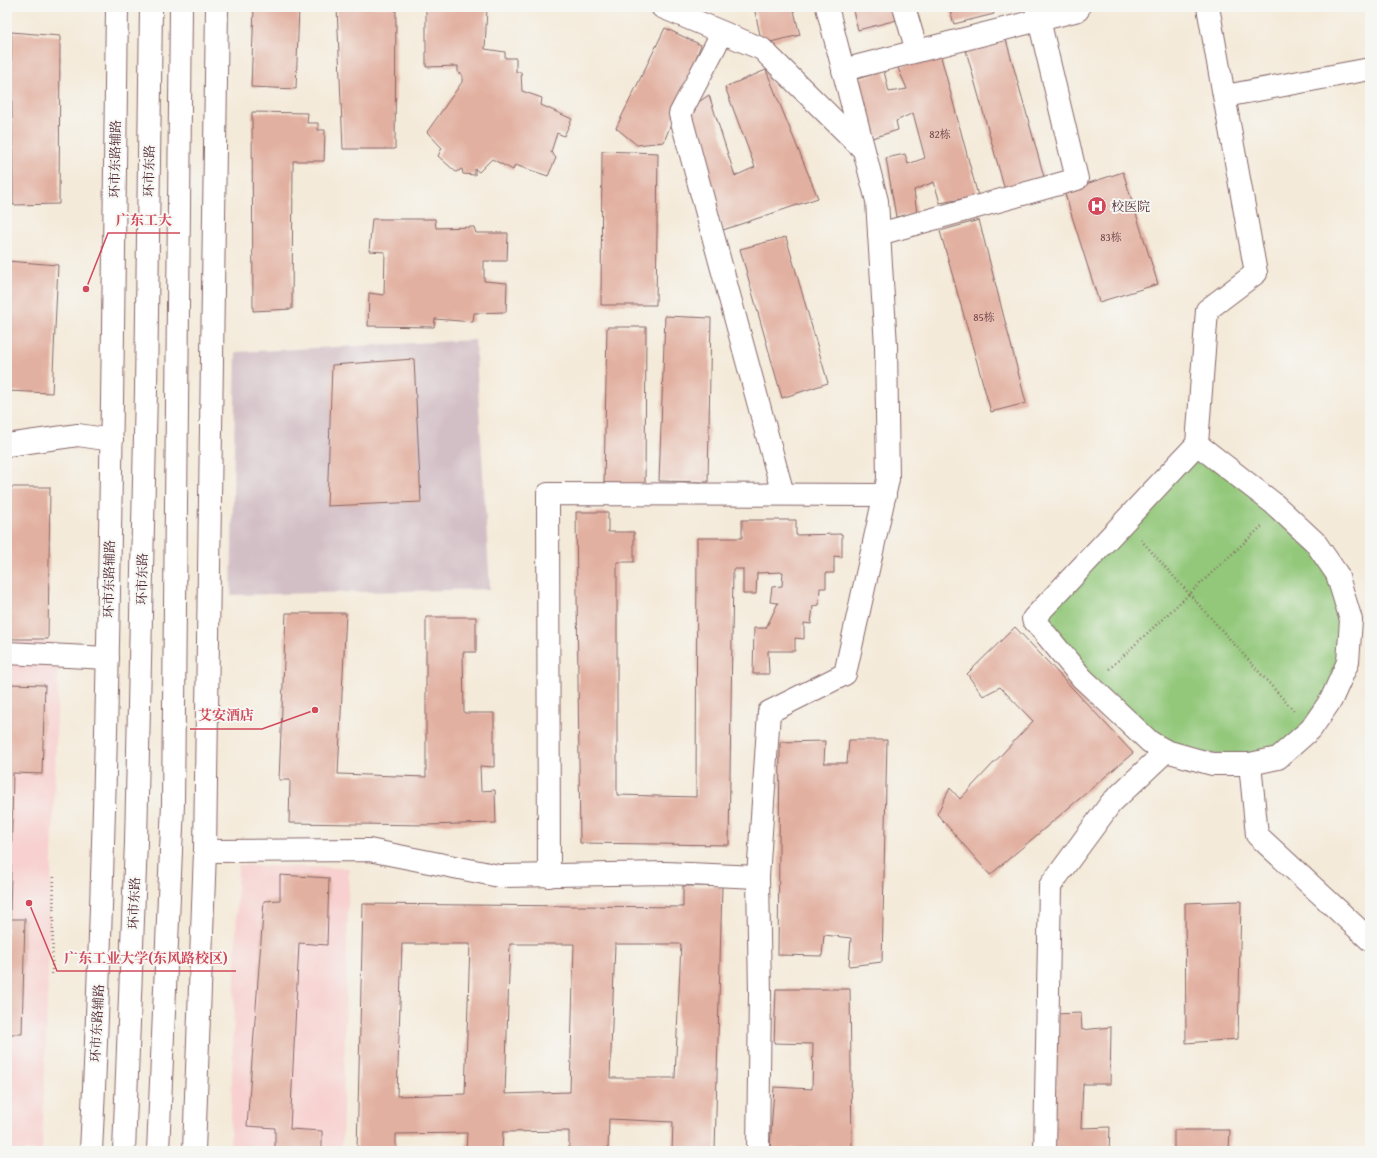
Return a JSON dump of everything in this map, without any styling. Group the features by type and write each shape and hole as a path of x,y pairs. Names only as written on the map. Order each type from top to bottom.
{"main road":[{"name":"环市东路辅路","path":"91,1151 102,908 108,658 117,7"},
{"name":"环市东路","path":"124,1151 136,819 146,374 151,7"},
{"path":"158,1151 173,804 181,7"},
{"path":"194,1151 205,851 216,7"},
{"path":"662,7 688,13 722,33 762,49 864,150"},
{"path":"758,1151 760,994 758,877 769,712 845,674 888,479 886,346 877,201 827,7"},
{"path":"904,7 917,51"},
{"path":"1197,444 1280,510 1315,542 1337,574 1350,620 1348,662 1331,700 1311,729 1278,758 1250,764 1212,764 1166,751 1150,742 1090,686 1033,618 1197,444 1207,310 1256,273 1208,7"},
{"path":"843,70 917,51 1038,13 1078,10"},
{"path":"879,234 1076,179 1038,13"},
{"path":"722,33 680,114 783,494"},
{"path":"1225,96 1370,69"},
{"path":"7,445 78,435 112,440"},
{"path":"549,876 548,494 885,495"},
{"path":"7,653 108,658"},
{"path":"1045,1151 1050,886 1111,803 1166,751"},
{"path":"1250,764 1257,835 1370,940"},
{"path":"205,851 369,850 499,876 666,873 758,877"}],"path":[{"path":"1090,686 1280,510"},
{"path":"1124,522 1311,729"},
{"path":"52,974 54,874"}],"shaded area":[{"path":"475,340 490,589 231,595 236,352"},
{"path":"7,641 57,642 59,655 42,1151 7,1151"},
{"path":"238,865 349,868 342,1151 230,1151"}],"green space":[{"path":"1197,444 1337,574 1348,662 1278,758 1166,751 1033,619"}],"building":[{"path":"254,7 299,7 296,89 251,87"},
{"path":"337,7 396,7 395,149 343,149"},
{"path":"426,7 487,7 485,49 505,52 505,58 516,58 516,72 521,72 522,91 542,98 541,105 572,119 564,136 557,133 551,152 556,158 548,176 515,165 513,170 492,159 479,172 475,169 475,175 463,174 462,169 456,172 438,156 442,148 427,132 462,82 462,74 458,73 458,66 426,67"},
{"path":"754,7 793,7 800,35 762,44"},
{"path":"852,7 893,7 897,20 858,30"},
{"path":"949,7 992,7 994,14 954,24"},
{"path":"665,28 701,45 664,142 637,145 616,128"},
{"path":"11,32 60,36 59,204 13,205"},
{"path":"1005,36 1046,184 1006,194 965,47"},
{"path":"940,53 978,196 940,203 934,182 914,190 917,214 896,217 886,158 905,154 908,164 925,158 913,113 896,121 898,130 872,138 857,79 884,71 889,92 907,89 898,68"},
{"path":"766,70 818,198 723,230 687,110 709,95 735,176 755,167 725,87"},
{"path":"252,112 308,113 307,123 318,123 318,130 325,130 324,161 293,161 292,309 253,311"},
{"path":"602,151 658,153 656,305 601,305"},
{"path":"1123,172 1158,284 1099,302 1064,191"},
{"path":"372,219 435,219 436,228 474,227 476,233 508,233 507,261 484,261 484,281 507,283 506,312 474,313 473,322 435,319 434,327 368,326 369,293 384,295 385,252 369,251"},
{"path":"979,220 1026,403 991,412 940,231"},
{"path":"786,237 828,383 782,398 740,249"},
{"path":"7,261 58,265 52,393 7,391"},
{"path":"665,316 711,318 708,482 659,481"},
{"path":"607,327 646,327 645,484 604,484"},
{"path":"414,359 421,502 327,506 332,365"},
{"path":"7,487 50,487 48,639 7,639"},
{"path":"576,512 608,512 608,532 634,532 634,562 617,562 617,795 696,797 697,538 742,538 742,520 796,520 796,535 842,534 842,557 834,556 834,573 826,573 826,588 820,588 819,605 813,606 811,624 804,623 804,639 795,638 795,651 768,651 769,674 753,674 754,628 766,628 778,603 770,602 772,587 782,586 783,572 757,573 756,594 743,594 743,569 733,569 729,845 580,843"},
{"path":"286,613 346,613 338,774 426,777 426,617 476,617 476,652 463,652 464,713 494,713 494,767 480,766 481,791 495,790 496,823 427,825 289,823 290,780 279,780"},
{"path":"1015,627 1133,753 990,875 937,814 950,788 960,799 1033,721 1000,687 983,696 967,674"},
{"path":"7,684 45,685 42,774 13,773 10,919 25,919 22,1034 7,1034"},
{"path":"849,740 887,740 882,962 849,966 851,938 824,935 822,956 778,955 780,742 825,741 824,763 847,763"},
{"path":"280,875 329,878 327,945 299,943 290,1129 322,1131 322,1151 275,1151 275,1128 247,1126 264,901 280,900"},
{"path":"683,886 722,886 715,1151 672,1151 673,1122 609,1119 608,1151 569,1151 569,1131 503,1132 502,1151 466,1151 467,1133 396,1134 396,1151 357,1151 363,904 683,907","holes":["402,944 470,944 465,1094 397,1096","510,944 574,944 570,1092 505,1094","615,944 681,944 675,1078 610,1078"]},
{"path":"1241,901 1238,1039 1186,1043 1185,903"},
{"path":"776,989 850,989 852,1147 770,1149 774,1087 812,1089 813,1044 774,1043"},
{"path":"1081,1013 1082,1030 1111,1027 1110,1084 1083,1084 1081,1128 1110,1127 1109,1151 1054,1151 1054,1014"},
{"path":"1174,1130 1230,1130 1229,1151 1174,1151"}],"place":[{"name":"校医院","path":"1097,206"},
{"name":"广东工大","path":"86,289"},
{"name":"艾安酒店","path":"315,710"},
{"name":"广东工业大学(东风路校区)","path":"29,903"}]}
